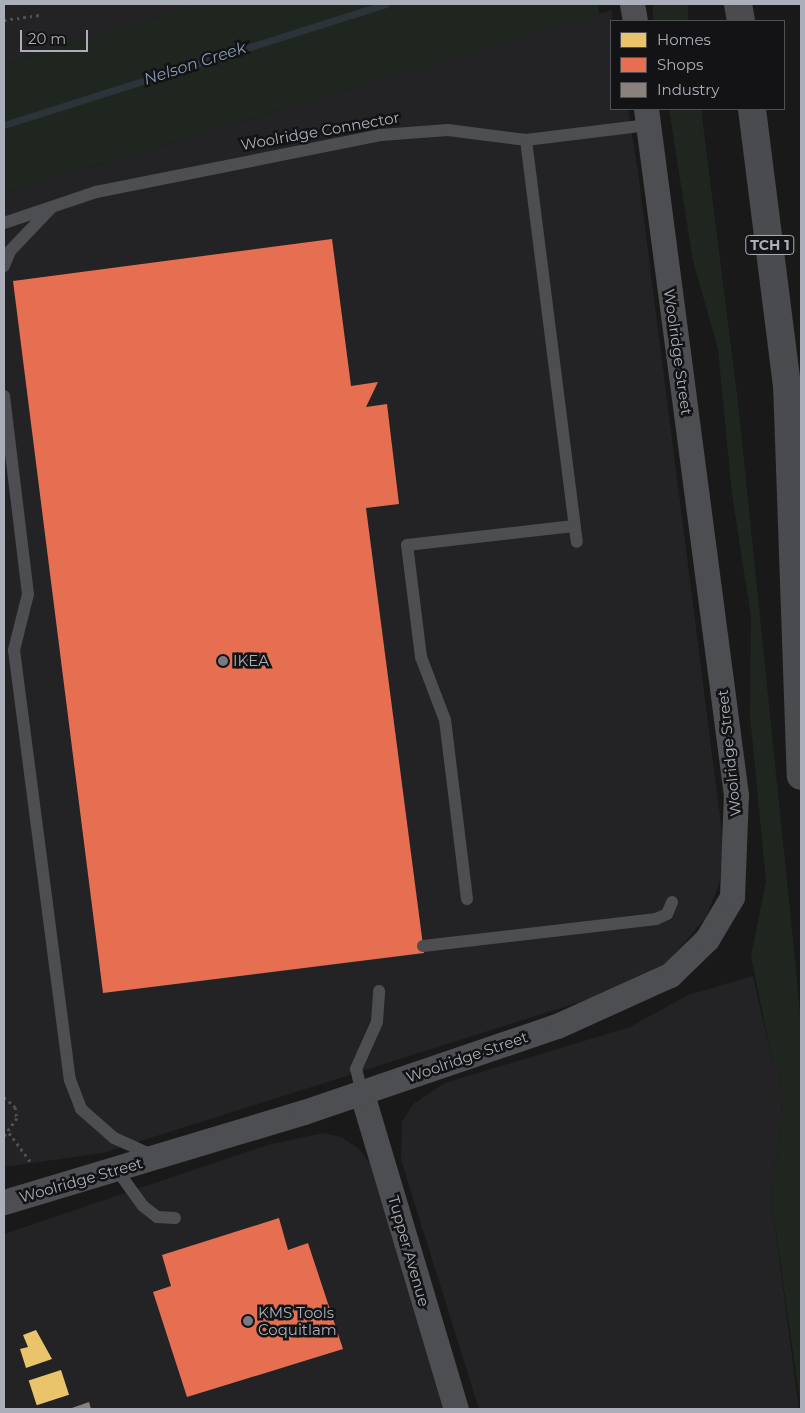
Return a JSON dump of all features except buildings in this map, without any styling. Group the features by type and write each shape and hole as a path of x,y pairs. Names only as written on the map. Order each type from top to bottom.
{"highway":[{"path":"738,4 741,20"},
{"name":"TCH 1","path":"752,110 801,498"},
{"path":"787,382 801,776"}],"street":[{"path":"632,4 634,20"},
{"name":"Woolridge Street","path":"4,1202 158,1158 362,1094 557,1026 670,975 707,939 732,897 736,795 647,117"},
{"name":"Tupper Avenue","path":"362,1094 456,1409"}],"lane":[{"name":"Woolridge Connector","path":"5,224 56,203 271,154 432,130 494,133 526,140 647,117"},
{"path":"526,140 576,542"},
{"path":"4,266 10,251 56,203"},
{"path":"4,396 28,594 14,650 70,1080 81,1109 114,1138 158,1158"},
{"path":"467,899 445,720 421,657 406,544 574,526"},
{"path":"422,946 656,919 667,914 672,902"},
{"path":"362,1094 356,1069 377,1022 380,991"},
{"path":"117,1170 143,1206 157,1217 175,1218"}],"path":[{"path":"4,20 40,16"},
{"path":"4,1097 16,1112 9,1133 4,1136"},
{"path":"9,1133 31,1162"}],"shaded area":[{"path":"4,4 198,4 4,65"},
{"path":"198,4 598,4 599,14 4,193 4,65"},
{"path":"653,4 688,4 688,20 653,20"},
{"path":"612,10 612,20 610,20 610,110 628,110 638,172 723,840 720,881 706,917 667,963 624,988 103,1153 4,1167 4,193"},
{"path":"669,110 701,110 738,402 796,969 801,1026 801,1409 771,1197 782,1122 780,1066 773,1065 751,956 766,881 750,716 751,617 732,494 718,349 693,261"},
{"path":"753,976 773,1065 780,1066 782,1122 771,1197 799,1409 479,1409 401,1160 402,1122 413,1104 445,1083 630,1027 688,995"},
{"path":"323,1133 341,1137 358,1148 374,1169 445,1409 4,1409 4,1234 267,1145"}],"waterway":[{"name":"Nelson Creek","path":"4,125 385,4"}],"place":[{"name":"IKEA","path":"223,661"},
{"name":"KMS Tools Coquitlam","path":"248,1321"}]}
